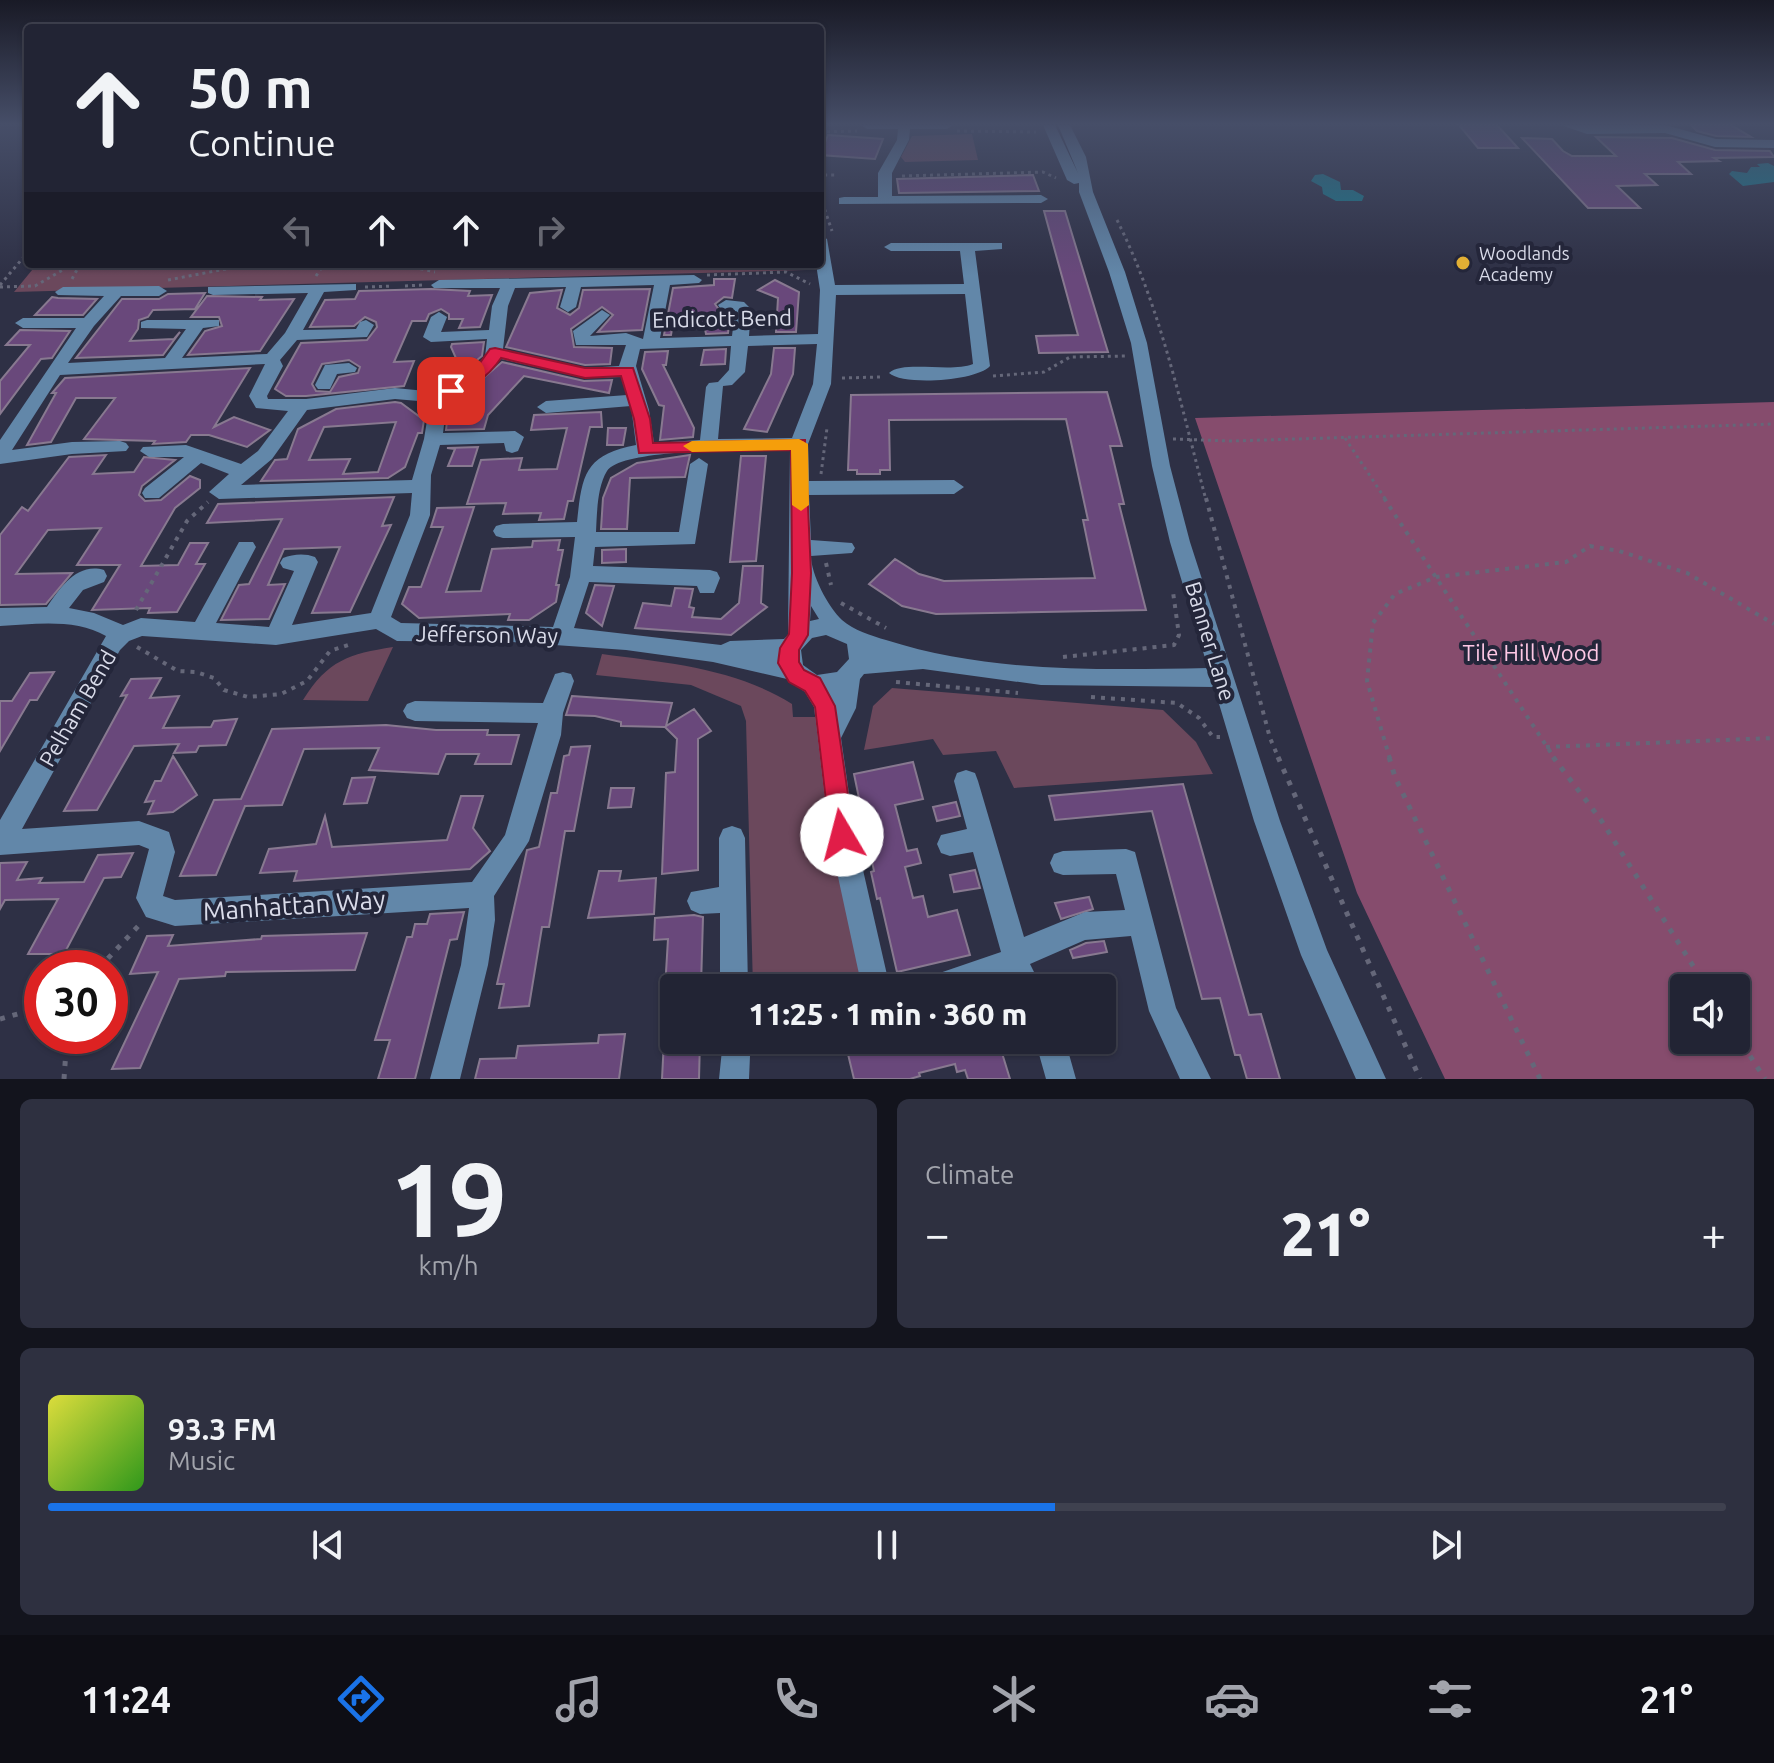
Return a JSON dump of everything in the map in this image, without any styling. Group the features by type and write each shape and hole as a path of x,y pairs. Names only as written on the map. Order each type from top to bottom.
{"street":[{"path":"885,201 886,175"},
{"name":"Banner Lane","path":"1070,175 1117,272 1139,343 1161,466 1180,542 1267,821 1315,955 1371,1079"},
{"name":"Banner Lane","path":"1077,188 1086,182 1084,175"},
{"path":"844,201 1041,199"},
{"path":"828,241 822,384 799,444 801,573 793,651 825,706 842,835 873,974"},
{"path":"897,373 977,370 982,366 967,246"},
{"path":"891,247 997,246"},
{"path":"602,315 581,331 582,341 626,338 643,343 663,280"},
{"path":"439,285 694,280"},
{"path":"54,371 271,360 292,335 319,281"},
{"path":"213,290 319,281 351,287"},
{"path":"568,307 575,282"},
{"path":"271,360 275,371 258,396 258,401 276,406 316,397 395,394 439,398 482,370 493,359 500,306 510,283"},
{"path":"828,290 972,289"},
{"path":"0,456 88,323 117,291"},
{"path":"63,292 159,291"},
{"path":"503,531 585,534 686,547 721,384 737,372 743,309 738,305 726,305"},
{"path":"439,317 430,342 496,343 585,373 627,371 638,400 645,449"},
{"path":"23,323 88,323"},
{"path":"147,325 206,324 170,363"},
{"path":"292,335 361,334"},
{"name":"Endicott Bend","path":"627,371 628,352 643,343 825,339"},
{"path":"219,492 265,455 316,397 331,369 349,368"},
{"path":"379,620 420,515 421,486 439,398"},
{"path":"546,407 638,400"},
{"path":"433,439 515,437 512,447"},
{"path":"561,634 581,574 585,534 600,466 616,453 645,449 704,455 799,444"},
{"path":"0,456 72,448 120,447"},
{"path":"149,451 186,451 243,472"},
{"path":"152,493 199,455"},
{"path":"219,492 421,486"},
{"path":"800,488 954,487"},
{"path":"201,631 246,547"},
{"path":"801,548 845,548"},
{"path":"276,636 308,562 290,563"},
{"path":"801,573 835,627 857,640 931,662 1027,675 1126,679 1222,677"},
{"path":"581,574 710,578 707,587"},
{"path":"53,616 75,583 97,576"},
{"path":"0,617 53,616 108,624 121,635"},
{"name":"Jefferson Way","path":"379,620 397,632 471,630 561,634 706,651 771,668 793,651"},
{"name":"Pelham Bend","path":"0,843 112,644 121,635 141,627 276,636 379,620"},
{"path":"793,651 814,627 835,627"},
{"path":"829,738 844,708 861,657 857,640"},
{"path":"813,685 833,685 854,671 931,662"},
{"path":"445,1079 479,937 483,912 482,900 478,896 516,841 549,735 551,713 563,681"},
{"path":"415,711 551,713"},
{"path":"966,781 1022,974"},
{"path":"0,843 139,833 151,835 160,841 162,852 149,898 155,908"},
{"path":"732,838 734,974"},
{"path":"950,844 983,838"},
{"path":"1063,863 1126,861 1163,1011 1196,1079"},
{"name":"Manhattan Way","path":"155,908 175,913 455,894 478,896"},
{"path":"700,901 732,899"},
{"path":"981,974 1063,933 1085,926 1140,922"},
{"path":"734,1079 739,1054"},
{"path":"1054,1054 1061,1079"}],"path":[{"path":"1050,175 1077,188"},
{"path":"824,218 828,241"},
{"path":"0,286 24,257"},
{"path":"0,286 35,286 66,268"},
{"path":"319,281 323,268"},
{"path":"694,280 697,275 786,272 810,284"},
{"path":"351,287 393,286"},
{"path":"842,369 842,382"},
{"path":"821,488 821,461 831,417"},
{"path":"1420,1079 1270,738 1188,439 1345,438 1774,424"},
{"path":"1345,438 1546,747 1601,820 1698,974"},
{"path":"219,492 187,521 121,635 178,671 196,672 214,678 224,690 248,697 281,694 307,681 330,651 358,642"},
{"path":"1540,1079 1395,777 1367,681 1373,623 1395,594 1436,577 1566,562 1590,546 1619,551 1687,573 1774,624"},
{"path":"822,548 834,592"},
{"path":"1060,657 1174,645 1179,635 1172,582"},
{"path":"838,601 893,631"},
{"path":"884,681 1033,694"},
{"path":"1088,697 1177,703 1199,718 1213,737 1270,738"},
{"path":"1546,747 1774,738"},
{"path":"116,950 155,908"},
{"path":"0,1019 24,1012"},
{"path":"64,1079 66,1054"},
{"path":"1749,1054 1765,1079"}],"shaded area":[{"path":"34,268 806,270 14,292"},
{"path":"393,647 368,701 303,700 321,676 341,661"},
{"path":"602,654 676,664 747,682 792,704 793,717 816,717 859,974 753,974 746,721 741,706 691,685 596,675"},
{"path":"892,688 1163,710 1196,742 1213,774 1014,788 996,751 943,755 933,739 864,750 873,706"}],"green space":[{"name":"Tile Hill Wood","path":"1774,402 1774,1079 1445,1079 1357,893 1195,418"}],"water":[{"path":"1315,175 1326,175 1340,182 1341,190 1353,190 1364,196 1362,201 1336,201 1323,194 1322,187 1311,181"},
{"path":"1731,175 1774,175 1774,182 1743,186"}],"building":[{"path":"1033,175 1039,191 899,193 897,179"},
{"path":"1557,175 1646,175 1657,185 1617,186 1640,208 1588,208"},
{"path":"1044,211 1065,211 1108,352 1039,353 1036,336 1078,335"},
{"path":"714,279 735,279 732,298 724,297 715,304 720,311 731,312 728,333 706,334 705,329 672,329 671,335 664,335 673,288 714,285"},
{"path":"775,280 799,292 796,332 776,332 778,298 758,290"},
{"path":"431,289 470,291 468,296 492,295 480,327 459,328 463,319 449,319 449,314 441,309 429,314 426,321 412,321 394,362 414,361 404,386 306,396 286,396 275,389 301,343 367,340 377,327 376,322 365,317 354,326 310,327 325,300 355,299 359,291","holes":["349,360 360,367 358,373 339,377 330,392 316,391 312,384 322,364"]},
{"path":"650,289 642,330 598,332 613,315 602,307 571,329 574,347 612,348 610,364 585,365 506,347 530,293 562,290 557,308 570,315 579,308 583,290"},
{"path":"205,293 195,309 153,310 148,317 139,320 138,329 130,341 174,339 180,332 163,355 76,358 122,299 159,299 168,294"},
{"path":"207,296 294,299 260,351 188,355 205,331 222,326 219,317 191,317"},
{"path":"52,297 97,299 83,315 35,315"},
{"path":"20,330 70,331 52,358 41,359 0,414 0,381 30,345 6,345"},
{"path":"484,342 482,356 462,372 452,344"},
{"path":"774,348 795,348 793,374 767,432 744,429 771,374"},
{"path":"726,349 725,364 701,365 704,350"},
{"path":"668,351 666,365 663,365 694,428 693,437 660,440 664,406 659,405 642,369 645,352"},
{"path":"502,362 584,381 612,380 609,393 524,376 488,415 484,429 446,430 448,413"},
{"path":"250,368 214,427 234,417 270,430 247,447 209,435 191,435 186,442 153,444 155,441 84,439 115,398 76,398 51,442 27,445 56,393 52,393 65,378"},
{"path":"1107,392 1122,446 1110,446 1124,504 1119,504 1146,610 936,614 902,606 869,584 895,559 919,574 944,581 1095,578 1083,520 1088,520 1066,419 889,420 890,470 880,470 880,474 857,474 857,470 848,470 851,395"},
{"path":"395,402 424,420 422,433 418,433 405,467 388,478 261,481 275,460 287,459 298,429 336,409","holes":["396,422 378,472 343,474 350,459 309,460 324,427"]},
{"path":"601,412 602,427 590,427 573,501 568,501 564,519 539,520 541,513 503,514 506,503 467,504 481,460 522,458 519,470 557,469 567,428 531,430 534,415"},
{"path":"608,428 626,428 623,445 607,445"},
{"path":"478,447 472,466 448,466 455,449 447,448"},
{"path":"106,455 93,474 134,472 144,457 175,460 142,486 139,495 145,501 161,500 190,476 200,480 200,488 175,508 141,566 178,565 190,543 208,543 196,564 205,564 177,612 148,613 150,608 92,610 120,565 77,565 101,528 48,530 16,574 72,573 46,604 0,605 0,535 22,507 28,511 69,457"},
{"path":"690,455 685,477 630,478 627,529 601,529 603,498 611,478 637,463"},
{"path":"741,456 766,456 756,561 730,562"},
{"path":"394,497 382,526 391,525 350,612 312,613 340,547 284,549 268,585 285,584 269,619 221,620 239,585 249,584 282,519 207,523 218,504"},
{"path":"474,507 446,592 481,591 492,549 532,547 533,541 560,540 558,550 563,550 556,602 529,620 508,620 510,614 419,618 402,604 409,587 421,587 443,527 431,527 437,508"},
{"path":"626,549 626,562 602,563 602,550"},
{"path":"743,566 763,566 761,603 767,607 731,635 635,628 643,603 671,606 675,588 693,589 689,607 694,608 692,617 721,619 739,603"},
{"path":"595,585 614,586 602,626 586,613"},
{"path":"54,672 37,700 30,700 0,751 0,701 12,701 30,673"},
{"path":"161,678 150,698 179,696 163,728 211,727 214,721 237,719 226,745 199,746 196,752 174,753 179,744 134,746 97,810 64,811 127,695 121,696 131,679"},
{"path":"572,696 672,703 666,726 694,709 711,731 698,739 698,870 662,874 666,773 675,772 677,739 665,727 621,726 621,722 595,716 566,715"},
{"path":"386,725 436,730 488,730 487,735 519,735 511,764 475,764 479,754 446,754 438,774 369,770 379,748 304,749 282,805 245,806 216,875 180,876 214,800 241,799 272,729"},
{"path":"590,746 574,831 565,831 549,927 542,927 529,1006 499,1008 504,984 497,984 527,850 539,847 551,793 557,793 564,756 569,755 571,747"},
{"path":"173,756 197,795 173,812 148,814 154,801 145,802 155,781 161,781"},
{"path":"913,762 923,799 895,805 907,851 917,849 921,863 905,867 913,898 923,896 928,917 957,910 970,955 897,972 871,872 874,871 854,774"},
{"path":"375,777 367,803 344,804 352,778"},
{"path":"1183,784 1249,1015 1261,1014 1280,1079 1247,1079 1240,1055 1235,1055 1220,998 1202,999 1152,811 1055,820 1049,796"},
{"path":"611,788 634,788 631,807 608,808"},
{"path":"461,796 483,796 473,828 490,851 470,869 294,881 297,871 260,873 269,849 316,844 325,816 332,847 447,840"},
{"path":"956,802 960,816 937,821 933,807"},
{"path":"133,853 121,877 104,878 66,950 30,950 58,899 5,900 0,909 0,863 27,862 17,880 42,878 39,883 84,882 98,855"},
{"path":"975,870 980,888 954,892 950,875"},
{"path":"599,871 621,871 619,881 656,878 654,914 588,918"},
{"path":"1089,897 1093,909 1061,919 1055,903"},
{"path":"464,912 457,939 450,940 415,1079 378,1079 390,1040 375,1040 407,937 412,937 415,924 427,924 430,914"},
{"path":"703,917 701,974 666,974 668,939 654,940 655,918"},
{"path":"367,933 355,970 226,972 225,976 179,979 140,1068 112,1069 119,1054 128,1054 128,1035 158,972 130,974 147,936 173,935 168,946 261,939 262,936"},
{"path":"1104,941 1107,952 1073,958 1070,950 1086,943"},
{"path":"625,1034 619,1079 475,1079 480,1059 516,1058 518,1046 598,1043 599,1035"},
{"path":"663,1054 700,1054 699,1079 662,1079"},
{"path":"848,1054 1002,1054 1010,1079 968,1079 965,1070 957,1072 955,1064 919,1073 920,1076 910,1079 854,1079"}],"slow traffic":[{"path":"692,446 799,444 801,505"}],"place":[{"name":"Woodlands Academy","path":"1463,263"}],"route":[{"path":"451,391 482,370 493,359 495,352 585,373 627,371 638,400 645,449 799,444 799,635 793,641 788,656 792,670 803,681 813,685 825,706 842,835"}]}
